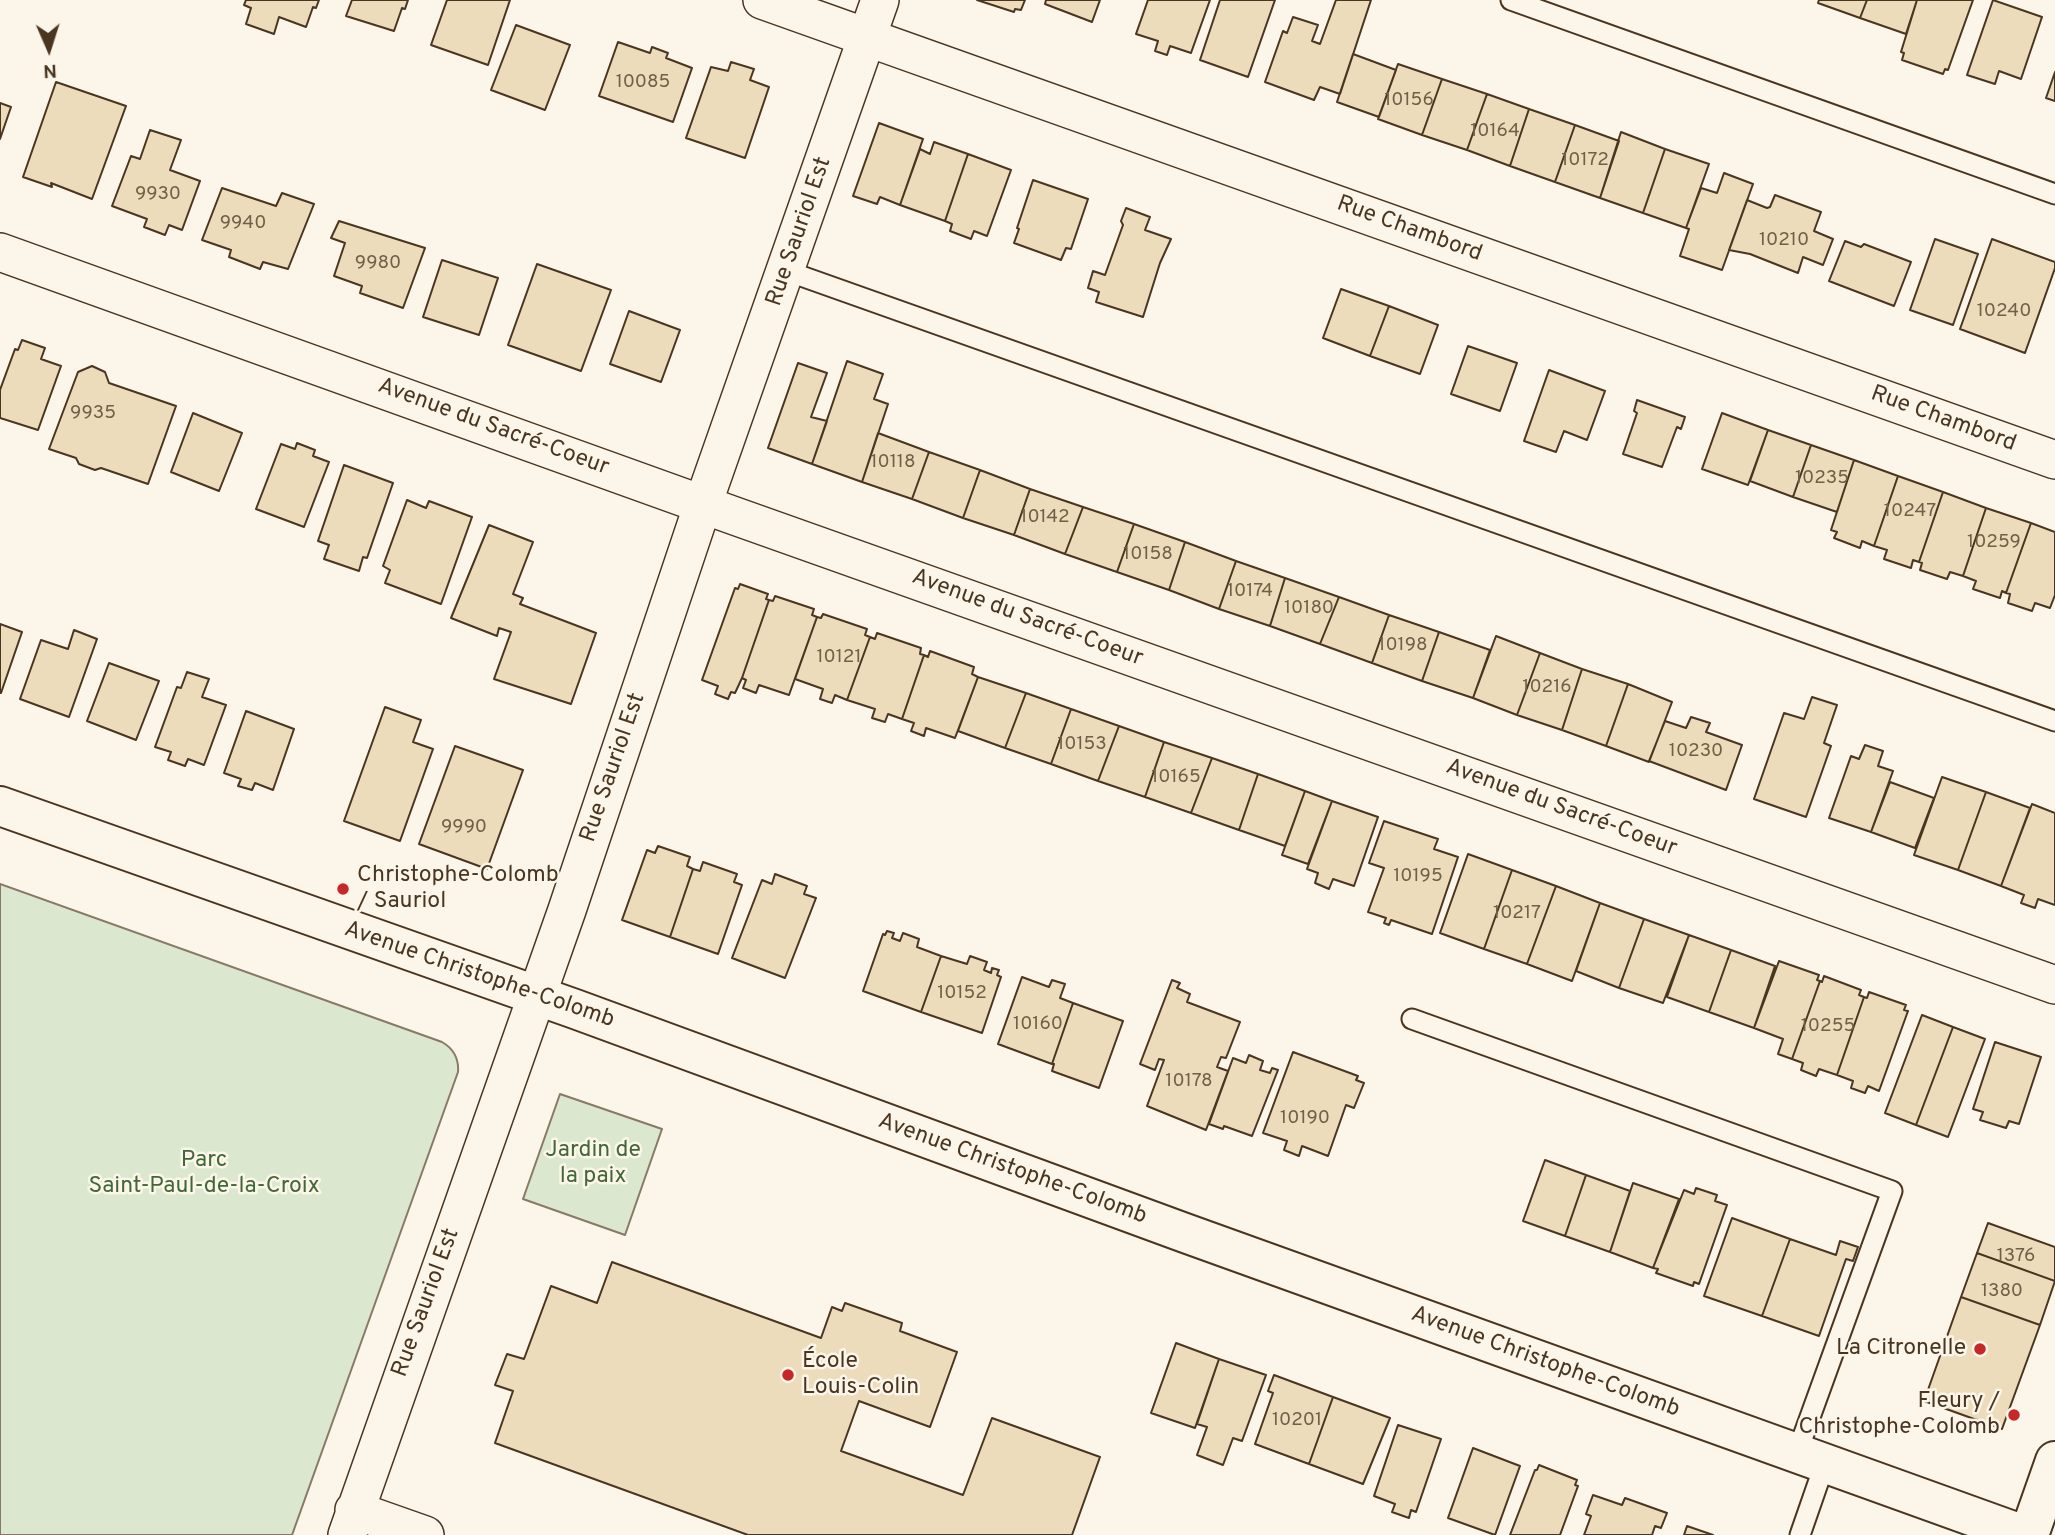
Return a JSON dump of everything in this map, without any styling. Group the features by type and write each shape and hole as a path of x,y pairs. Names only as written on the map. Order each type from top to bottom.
{"main road":[{"name":"Avenue Christophe-Colomb","path":"0,806 536,996 2026,1535"},
{"path":"2026,1535 2055,1461"}],"street":[{"name":"Rue Chambord","path":"762,0 2055,460"},
{"name":"Rue Sauriol Est","path":"350,1523 536,996 703,504 880,0"},
{"name":"Avenue du Sacré-Coeur","path":"0,252 2055,985"},
{"path":"350,1523 425,1535"}],"lane":[{"path":"1511,0 2055,194"},
{"path":"787,271 2055,721"},
{"path":"1412,1019 1892,1191 1811,1458 1800,1535"}],"green space":[{"name":"Parc Saint-Paul-de-la-Croix","path":"0,884 442,1042 455,1055 458,1072 292,1535 0,1535"},
{"name":"Jardin de la paix","path":"560,1094 662,1129 625,1235 523,1199"}],"building":[{"path":"246,0 319,0 316,8 313,7 306,27 279,17 274,34 246,24 251,8 244,5"},
{"path":"352,0 408,0 405,9 402,8 394,31 346,16"},
{"path":"447,0 510,0 488,65 431,45"},
{"path":"977,0 1025,0 1021,10 1015,9 1014,12"},
{"path":"1046,0 1100,0 1092,22 1045,4"},
{"path":"1148,0 1210,0 1191,53 1170,46 1167,55 1155,51 1158,41 1136,34"},
{"path":"1220,0 1275,0 1248,77 1200,60"},
{"path":"1336,0 1371,0 1340,94 1320,87 1314,100 1265,82 1283,31 1287,33 1293,17 1318,25 1312,41 1320,44"},
{"path":"1819,0 1867,0 1860,18 1818,3"},
{"path":"1867,0 1917,0 1906,34 1860,18"},
{"path":"1917,0 1973,0 1948,70 1945,69 1943,74 1902,60 1904,53 1901,52"},
{"path":"1993,0 2042,17 2021,79 1999,71 1995,84 1967,75"},
{"path":"516,25 570,45 545,110 491,90"},
{"path":"618,42 650,53 652,47 668,53 666,58 692,68 673,122 599,96"},
{"path":"1353,54 1396,70 1379,117 1337,102"},
{"path":"731,62 754,69 750,80 769,87 745,158 686,138 711,67 728,71"},
{"path":"1398,64 1442,79 1422,135 1378,119"},
{"path":"2055,72 2055,101 2046,98"},
{"path":"1442,79 1487,94 1467,150 1422,135"},
{"path":"56,82 126,106 92,199 51,183 52,187 23,177"},
{"path":"1487,94 1529,109 1510,166 1467,150"},
{"path":"0,103 11,107 0,139"},
{"path":"1529,109 1575,125 1555,182 1510,166"},
{"path":"879,123 923,139 900,205 880,197 877,204 853,196"},
{"path":"1575,125 1619,141 1600,198 1555,182"},
{"path":"150,130 181,140 170,170 200,181 182,230 169,225 165,235 144,227 147,219 112,206 131,156 140,159"},
{"path":"1621,132 1665,149 1643,213 1600,198"},
{"path":"934,142 968,154 945,221 900,205 920,149 930,154"},
{"path":"1665,149 1709,164 1686,228 1643,213"},
{"path":"968,154 1011,170 987,236 974,231 971,239 950,231 952,224 945,221"},
{"path":"1724,173 1753,184 1722,270 1680,256 1689,229 1686,228 1701,188 1717,193"},
{"path":"1033,180 1088,199 1071,249 1066,248 1061,260 1014,243"},
{"path":"222,188 276,206 282,193 314,204 288,269 263,262 260,269 229,257 231,250 202,240"},
{"path":"1775,195 1821,212 1814,231 1833,239 1823,265 1803,257 1798,273 1750,254 1729,250 1747,200 1767,208"},
{"path":"1126,208 1150,217 1145,230 1171,239 1160,263 1143,317 1096,302 1099,292 1088,288 1093,271 1105,275 1123,225 1121,221"},
{"path":"339,221 425,248 403,308 360,293 362,286 334,276 345,243 331,238"},
{"path":"1935,239 1978,254 1953,325 1910,310"},
{"path":"1992,239 2055,262 2025,353 1960,329"},
{"path":"1845,241 1861,247 1864,244 1911,262 1894,306 1829,281"},
{"path":"442,260 498,278 479,335 423,317"},
{"path":"537,264 611,290 581,371 508,345"},
{"path":"1341,289 1389,306 1370,356 1323,338"},
{"path":"1389,306 1438,325 1420,374 1370,356"},
{"path":"629,311 680,330 661,382 610,364"},
{"path":"22,340 45,348 41,359 61,366 38,430 0,418 0,390 15,349 18,350"},
{"path":"1468,346 1517,363 1500,411 1451,394"},
{"path":"847,361 883,374 874,399 888,404 862,482 812,464"},
{"path":"798,363 827,373 811,417 827,421 812,464 768,448"},
{"path":"92,366 105,372 109,383 176,406 148,484 101,468 95,470 79,464 76,458 49,449 78,372"},
{"path":"1549,370 1605,391 1587,440 1564,431 1556,452 1524,441"},
{"path":"1637,400 1685,417 1681,429 1677,427 1662,467 1623,454 1637,413 1634,411"},
{"path":"193,413 242,433 219,491 171,472"},
{"path":"1722,413 1768,430 1748,485 1702,469"},
{"path":"1768,430 1811,445 1793,497 1750,481"},
{"path":"878,433 929,452 912,499 862,482"},
{"path":"297,443 315,450 313,456 329,462 304,527 256,509 281,444 295,449"},
{"path":"1811,445 1854,460 1837,512 1793,497"},
{"path":"929,452 980,470 963,518 912,499"},
{"path":"1854,460 1898,476 1874,546 1862,541 1860,548 1834,538 1837,532 1831,530"},
{"path":"344,465 393,483 367,558 363,557 359,571 324,559 329,545 318,541"},
{"path":"980,470 1030,489 1014,535 963,518"},
{"path":"1898,476 1943,492 1919,562 1913,560 1911,568 1884,559 1887,550 1874,546"},
{"path":"1030,489 1083,507 1065,554 1014,535"},
{"path":"1943,492 1986,508 1963,576 1950,572 1947,579 1920,570 1922,563 1919,562"},
{"path":"407,500 426,508 429,501 472,517 441,604 385,583 390,570 383,566"},
{"path":"1083,507 1134,524 1117,572 1065,554"},
{"path":"1986,508 2031,523 2006,593 2002,591 2000,598 1973,589 1976,581 1963,576"},
{"path":"2031,523 2055,532 2055,595 2050,608 2035,603 2032,611 2008,603 2010,594 2006,593"},
{"path":"1134,524 1185,542 1169,590 1117,572"},
{"path":"489,525 533,542 513,594 523,598 520,604 596,633 571,704 494,679 511,632 499,628 497,636 451,618"},
{"path":"1185,542 1236,561 1219,609 1169,590"},
{"path":"1236,561 1285,578 1270,626 1219,609"},
{"path":"1285,578 1339,597 1320,644 1270,626"},
{"path":"740,584 768,594 766,599 769,600 742,678 735,693 731,692 728,699 715,694 718,686 702,680 735,588 738,589"},
{"path":"775,596 814,609 812,615 817,617 789,695 759,685 756,693 743,688 746,680 742,678 769,600 773,601"},
{"path":"1339,597 1389,615 1372,663 1320,644"},
{"path":"823,614 867,629 865,635 870,637 847,700 835,695 832,703 820,699 823,689 795,679 817,617 821,618"},
{"path":"1389,615 1439,632 1422,681 1372,663"},
{"path":"0,624 22,632 1,693 0,693"},
{"path":"74,630 97,639 69,717 20,699 41,640 68,649"},
{"path":"1439,632 1490,650 1473,698 1422,681"},
{"path":"877,633 921,648 920,654 924,655 902,719 888,714 885,722 872,718 875,709 847,700 870,637 875,639"},
{"path":"1496,636 1540,653 1517,715 1473,698"},
{"path":"930,651 974,667 972,674 978,677 955,738 926,728 924,736 911,731 914,723 902,719 924,655 928,657"},
{"path":"1540,653 1582,669 1562,730 1517,715"},
{"path":"109,663 159,681 136,740 87,721"},
{"path":"1582,669 1628,684 1606,746 1562,730"},
{"path":"187,672 209,679 202,697 226,705 204,765 188,759 185,766 168,760 171,752 155,747 177,687 181,688"},
{"path":"978,677 1026,693 1005,748 958,731"},
{"path":"1628,684 1672,702 1649,762 1606,746"},
{"path":"1026,693 1071,709 1051,764 1005,748"},
{"path":"1812,697 1837,705 1824,743 1831,746 1806,817 1754,799 1784,713 1804,719"},
{"path":"385,707 421,720 413,742 433,749 400,841 344,821"},
{"path":"1071,709 1119,726 1098,781 1051,764"},
{"path":"246,711 294,729 273,790 255,783 252,790 238,786 241,779 224,773"},
{"path":"1691,717 1710,723 1706,732 1742,745 1726,790 1649,761 1665,721 1686,728"},
{"path":"1119,726 1164,742 1145,797 1098,781"},
{"path":"1164,742 1212,758 1191,813 1145,797"},
{"path":"1865,745 1883,751 1878,766 1893,771 1871,832 1829,818 1851,756 1859,759"},
{"path":"455,746 523,770 487,869 419,844"},
{"path":"1212,758 1258,774 1239,830 1191,813"},
{"path":"1258,774 1305,791 1285,846 1239,830"},
{"path":"1942,777 1986,792 1958,870 1914,855"},
{"path":"1890,782 1934,798 1915,848 1871,832"},
{"path":"1305,791 1332,801 1308,864 1282,855"},
{"path":"1986,792 2030,808 2001,886 1958,870"},
{"path":"1332,801 1378,817 1354,886 1333,879 1329,889 1315,883 1318,873 1307,869"},
{"path":"2032,804 2055,813 2055,905 2038,899 2035,908 2021,903 2024,895 2001,886"},
{"path":"1384,821 1438,839 1434,849 1458,857 1432,934 1391,920 1389,925 1384,923 1386,918 1368,912 1384,868 1369,863"},
{"path":"658,846 690,857 687,866 693,869 670,937 622,920 647,850 655,853"},
{"path":"1468,854 1512,870 1484,949 1440,933"},
{"path":"703,862 737,874 734,882 742,885 718,954 670,937 693,869 700,871"},
{"path":"1512,870 1556,886 1527,964 1484,949"},
{"path":"775,874 807,886 804,894 816,898 785,978 732,958 762,880 772,884"},
{"path":"1556,886 1600,903 1572,981 1527,964"},
{"path":"1600,903 1644,919 1619,988 1576,971"},
{"path":"1644,919 1689,935 1663,1003 1619,988"},
{"path":"887,931 894,933 892,938 900,941 903,933 919,939 917,947 941,956 921,1012 863,991 883,934"},
{"path":"1689,935 1731,950 1709,1012 1667,997"},
{"path":"1731,950 1775,966 1754,1028 1709,1012"},
{"path":"941,956 967,964 970,956 987,962 984,970 991,973 992,968 999,970 997,975 1001,977 982,1033 921,1012"},
{"path":"1779,961 1819,975 1817,980 1820,981 1792,1059 1778,1054 1783,1039 1754,1028"},
{"path":"1824,976 1861,990 1859,995 1864,997 1837,1075 1819,1069 1816,1076 1801,1070 1803,1063 1792,1059"},
{"path":"1022,977 1049,987 1052,980 1065,984 1060,998 1073,1003 1052,1064 998,1044"},
{"path":"1172,980 1180,983 1177,988 1190,994 1187,1002 1240,1022 1226,1058 1221,1057 1217,1067 1228,1071 1206,1130 1147,1106 1164,1060 1159,1059 1155,1070 1140,1064"},
{"path":"1869,992 1906,1005 1904,1010 1908,1011 1879,1091 1868,1086 1865,1093 1851,1088 1853,1081 1837,1075 1864,997 1867,998"},
{"path":"1073,1003 1123,1021 1099,1088 1052,1071"},
{"path":"1922,1015 1953,1027 1916,1125 1885,1113"},
{"path":"1953,1027 1985,1039 1948,1137 1916,1125"},
{"path":"1995,1042 2041,1057 2019,1124 2009,1121 2006,1128 1980,1120 1983,1112 1973,1109"},
{"path":"1293,1052 1358,1076 1356,1080 1364,1083 1354,1108 1346,1105 1328,1156 1302,1146 1299,1156 1284,1150 1287,1141 1263,1133"},
{"path":"1249,1055 1263,1061 1260,1070 1270,1073 1272,1068 1278,1070 1252,1136 1224,1126 1223,1129 1209,1124 1233,1058 1246,1063"},
{"path":"1545,1160 1586,1175 1565,1236 1523,1221"},
{"path":"1586,1175 1630,1191 1610,1252 1565,1236"},
{"path":"1633,1183 1679,1199 1653,1268 1610,1252"},
{"path":"1696,1188 1717,1195 1715,1201 1727,1205 1699,1284 1694,1282 1693,1286 1656,1273 1658,1269 1653,1268 1684,1190 1694,1194"},
{"path":"1732,1218 1790,1239 1762,1316 1704,1296"},
{"path":"1988,1223 2055,1247 2055,1281 1977,1253"},
{"path":"1790,1239 1836,1255 1840,1241 1858,1247 1853,1261 1846,1259 1819,1336 1762,1316"},
{"path":"1977,1253 2055,1281 2040,1325 1961,1297"},
{"path":"612,1262 821,1338 832,1307 842,1311 845,1303 902,1323 900,1331 957,1352 930,1427 859,1401 841,1451 963,1495 992,1418 1100,1457 1072,1535 748,1535 495,1443 513,1391 495,1385 507,1354 524,1359 551,1286 597,1303"},
{"path":"1961,1297 2040,1325 2002,1429 1924,1401"},
{"path":"1176,1343 1219,1359 1195,1428 1151,1413"},
{"path":"1219,1359 1266,1375 1242,1441 1233,1438 1223,1465 1197,1455 1207,1427 1197,1424"},
{"path":"1274,1375 1333,1397 1309,1464 1255,1444 1273,1393 1268,1391"},
{"path":"1333,1397 1390,1418 1363,1484 1309,1464"},
{"path":"1398,1425 1441,1439 1416,1512 1411,1510 1409,1518 1392,1512 1395,1504 1374,1496"},
{"path":"1473,1448 1520,1466 1495,1535 1448,1518"},
{"path":"1539,1465 1577,1480 1575,1485 1578,1486 1560,1535 1510,1535 1535,1470"},
{"path":"1593,1495 1622,1505 1625,1498 1667,1513 1661,1528 1655,1526 1652,1535 1584,1535 1591,1516 1586,1514"},
{"path":"1687,1526 1713,1535 1684,1535"}],"place":[{"name":"Christophe-Colomb / Sauriol","path":"343,889"},
{"name":"La Citronelle","path":"1980,1349"},
{"name":"École Louis-Colin","path":"788,1375"},
{"name":"Fleury / Christophe-Colomb","path":"2014,1415"}]}
